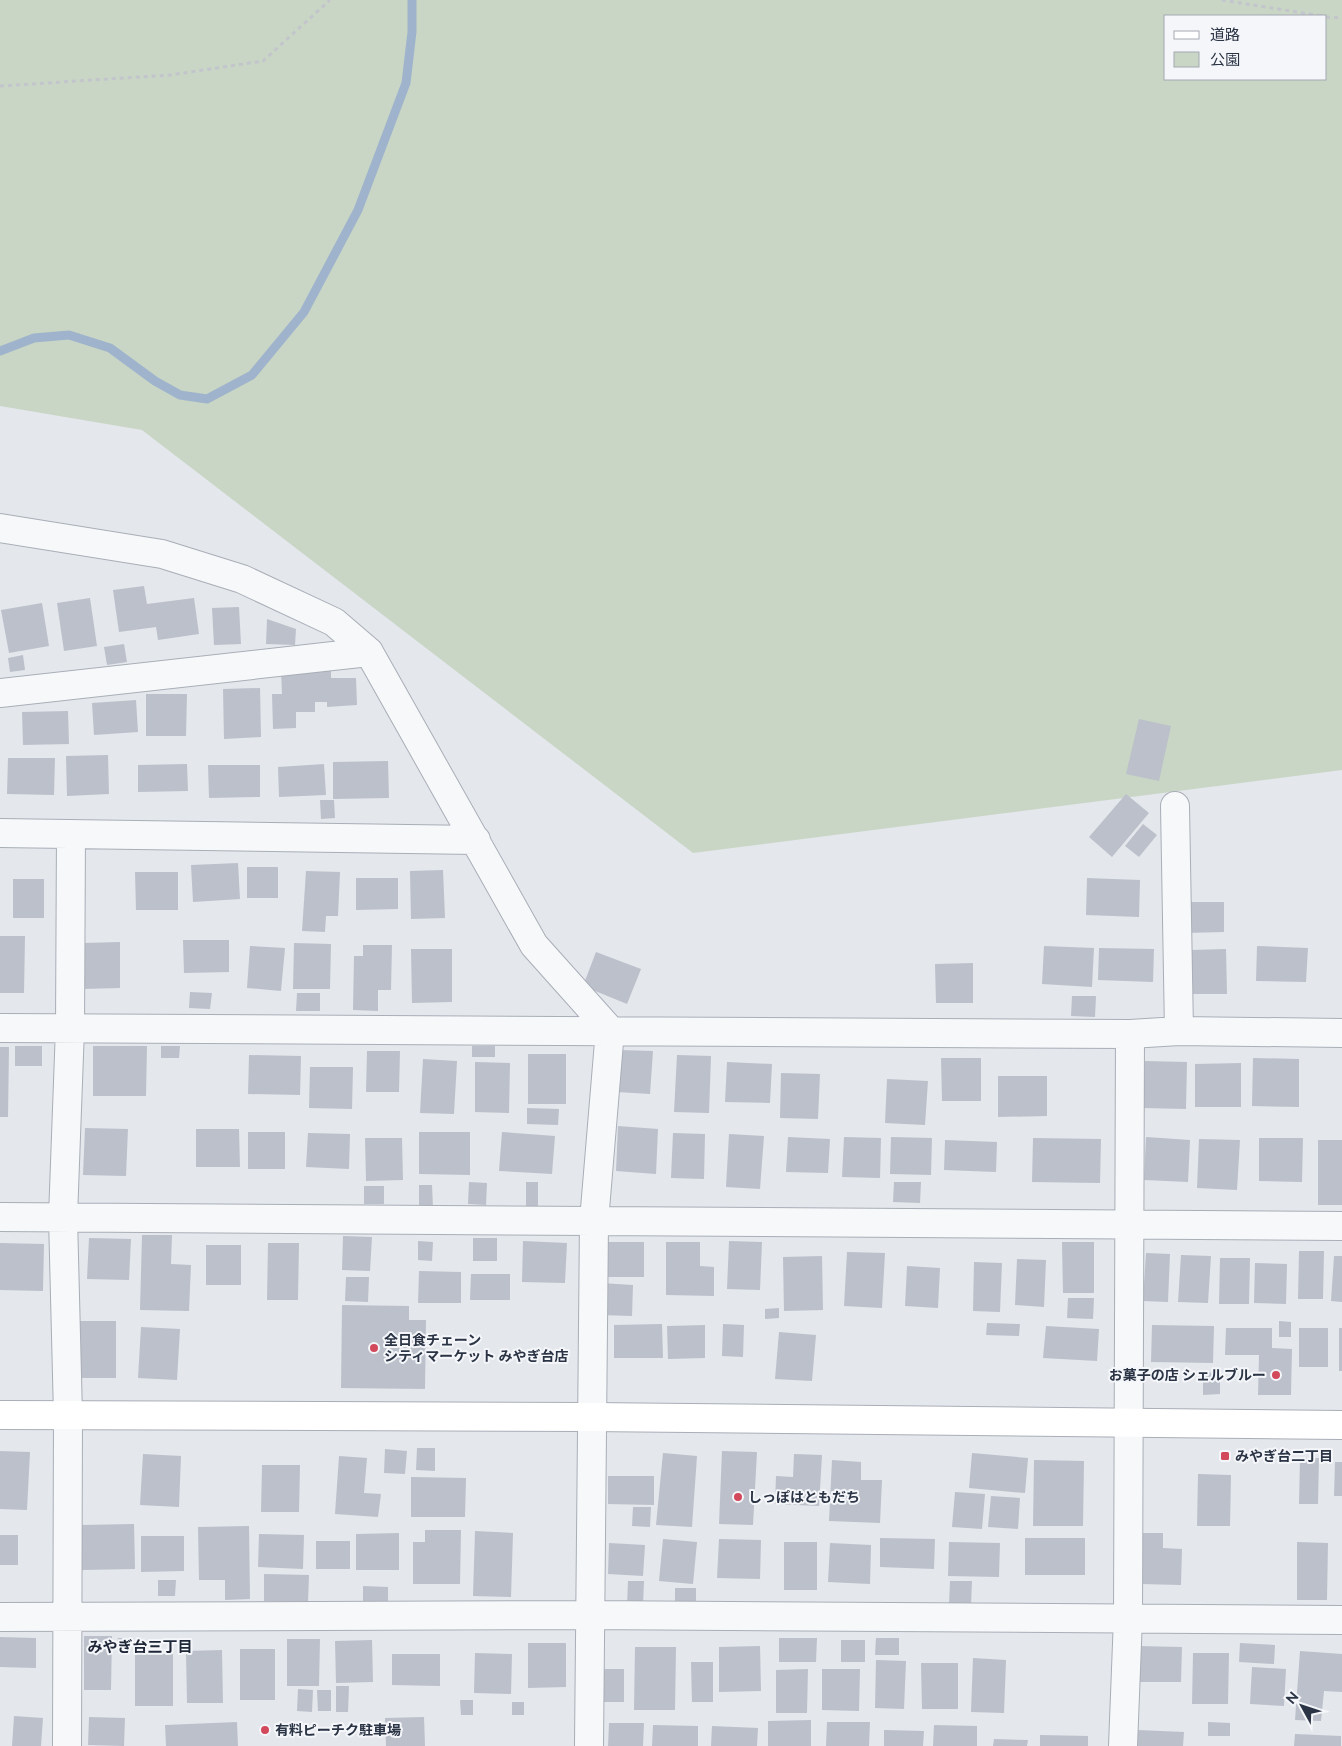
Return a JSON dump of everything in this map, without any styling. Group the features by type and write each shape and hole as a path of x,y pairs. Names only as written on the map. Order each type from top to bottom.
{"street":[{"path":"0,528 162,554 242,579 334,622 368,652 534,945 610,1030 594,1222 590,1418 589,1746"},
{"path":"0,693 368,652"},
{"path":"1175,806 1179,1031"},
{"path":"0,833 476,840"},
{"path":"66,1746 68,1415 63,1216 70,1028 72,834"},
{"path":"0,1028 1130,1034 1179,1031 1342,1033"},
{"path":"1124,1746 1128,1618 1130,1034"},
{"path":"0,1216 594,1222 1342,1226"},
{"path":"0,1415 1342,1425"},
{"path":"0,1617 589,1615 1342,1620"}],"path":[{"path":"0,86 170,75 263,61 330,0"},
{"path":"1222,0 1316,15"},
{"path":"1327,17 1342,18"}],"green space":[{"path":"0,0 1342,0 1342,770 693,853 142,430 0,406"}],"building":[{"path":"144,586 147,604 194,598 199,634 158,640 156,627 119,632 113,590"},
{"path":"90,598 97,646 64,651 57,603"},
{"path":"42,603 49,646 9,653 1,610"},
{"path":"239,607 241,644 214,645 212,608"},
{"path":"267,619 296,629 295,645 266,644"},
{"path":"124,644 127,662 107,665 104,647"},
{"path":"23,655 25,670 10,672 8,658"},
{"path":"331,669 331,678 356,678 357,705 327,707 327,702 315,702 315,712 296,712 296,728 273,729 272,694 282,694 281,671"},
{"path":"260,688 261,737 224,739 223,689"},
{"path":"146,694 187,694 186,736 146,736"},
{"path":"136,700 138,732 94,735 92,703"},
{"path":"68,711 69,744 23,745 22,712"},
{"path":"1139,719 1171,726 1159,781 1126,774"},
{"path":"108,755 109,794 67,796 66,756"},
{"path":"8,758 55,758 54,795 7,794"},
{"path":"388,761 389,798 333,799 333,762"},
{"path":"187,764 188,791 138,792 138,765"},
{"path":"324,764 326,795 279,797 278,767"},
{"path":"208,765 260,765 260,797 209,798"},
{"path":"1126,794 1149,813 1112,857 1089,837"},
{"path":"320,800 334,800 335,818 321,819"},
{"path":"1143,824 1157,835 1139,857 1125,846"},
{"path":"238,863 240,899 193,902 191,865"},
{"path":"247,867 278,867 278,898 247,898"},
{"path":"443,870 445,918 411,919 410,871"},
{"path":"306,871 340,872 338,916 326,916 325,932 302,931"},
{"path":"135,872 178,872 178,910 136,910"},
{"path":"356,878 398,878 398,909 356,910"},
{"path":"1087,878 1140,880 1139,917 1086,915"},
{"path":"13,879 44,879 44,918 13,918"},
{"path":"1186,902 1224,902 1224,932 1187,933"},
{"path":"0,936 25,936 24,993 0,993"},
{"path":"183,940 229,940 229,972 184,973"},
{"path":"120,942 120,988 83,989 82,943"},
{"path":"294,943 331,944 330,989 293,989"},
{"path":"363,945 392,945 391,990 378,990 378,1011 353,1010 354,956 363,956"},
{"path":"250,946 285,948 281,991 247,988"},
{"path":"1044,946 1094,948 1092,987 1042,984"},
{"path":"1257,946 1308,948 1306,982 1256,981"},
{"path":"1099,948 1154,949 1153,982 1098,980"},
{"path":"411,949 452,949 452,1002 412,1003"},
{"path":"1226,949 1227,994 1192,994 1191,950"},
{"path":"596,952 641,969 627,1004 583,986"},
{"path":"973,963 973,1003 936,1003 935,964"},
{"path":"190,992 212,993 210,1009 189,1008"},
{"path":"297,993 320,993 320,1011 296,1011"},
{"path":"1072,996 1096,996 1095,1017 1071,1016"},
{"path":"15,1046 42,1046 42,1066 15,1066"},
{"path":"93,1046 147,1046 146,1096 93,1096"},
{"path":"161,1046 180,1046 179,1058 161,1058"},
{"path":"472,1046 495,1046 495,1057 472,1057"},
{"path":"0,1047 9,1047 8,1117 0,1117"},
{"path":"619,1050 653,1051 650,1094 617,1092"},
{"path":"367,1051 400,1051 399,1092 366,1092"},
{"path":"528,1054 566,1054 566,1104 528,1104"},
{"path":"249,1055 301,1056 300,1095 248,1094"},
{"path":"677,1055 711,1056 709,1113 674,1112"},
{"path":"941,1058 981,1058 981,1101 942,1101"},
{"path":"1253,1058 1299,1059 1299,1107 1252,1106"},
{"path":"423,1059 457,1061 454,1114 420,1113"},
{"path":"1145,1061 1187,1062 1186,1109 1143,1108"},
{"path":"475,1062 510,1063 509,1113 475,1112"},
{"path":"727,1062 772,1064 770,1103 725,1102"},
{"path":"1241,1063 1241,1107 1195,1107 1195,1064"},
{"path":"310,1067 353,1067 352,1109 309,1108"},
{"path":"781,1073 820,1074 818,1119 780,1118"},
{"path":"998,1076 1047,1076 1047,1116 998,1117"},
{"path":"887,1079 928,1081 925,1125 885,1123"},
{"path":"527,1108 559,1109 558,1125 527,1124"},
{"path":"618,1126 658,1129 656,1174 616,1171"},
{"path":"85,1128 128,1129 126,1176 83,1175"},
{"path":"196,1129 239,1129 240,1167 196,1167"},
{"path":"248,1132 285,1132 285,1169 248,1169"},
{"path":"419,1132 470,1132 470,1175 419,1174"},
{"path":"502,1132 555,1136 552,1174 499,1171"},
{"path":"308,1133 350,1134 349,1169 306,1167"},
{"path":"673,1133 705,1134 704,1179 671,1178"},
{"path":"729,1134 764,1136 760,1189 726,1187"},
{"path":"788,1137 830,1139 828,1173 786,1172"},
{"path":"844,1137 881,1138 880,1178 842,1177"},
{"path":"891,1137 932,1138 931,1175 890,1174"},
{"path":"1146,1137 1190,1140 1188,1182 1144,1180"},
{"path":"365,1138 402,1138 403,1180 366,1181"},
{"path":"1033,1138 1101,1139 1100,1183 1032,1182"},
{"path":"1259,1138 1303,1138 1302,1182 1259,1181"},
{"path":"1199,1139 1240,1140 1237,1190 1197,1188"},
{"path":"945,1140 997,1142 996,1172 944,1170"},
{"path":"1318,1140 1342,1140 1342,1205 1318,1205"},
{"path":"469,1182 487,1183 486,1205 468,1204"},
{"path":"526,1182 538,1182 538,1206 526,1206"},
{"path":"894,1182 921,1182 920,1203 893,1202"},
{"path":"419,1185 432,1185 433,1208 419,1208"},
{"path":"364,1186 384,1186 384,1204 364,1204"},
{"path":"142,1235 172,1235 171,1264 191,1265 189,1311 140,1310"},
{"path":"343,1236 372,1237 370,1271 342,1270"},
{"path":"89,1238 131,1239 129,1280 87,1279"},
{"path":"473,1238 497,1238 497,1261 473,1261"},
{"path":"418,1241 433,1242 432,1261 418,1260"},
{"path":"523,1241 567,1243 565,1283 522,1282"},
{"path":"729,1241 762,1242 760,1290 727,1289"},
{"path":"607,1242 644,1242 644,1277 608,1277"},
{"path":"666,1242 700,1242 700,1266 714,1267 714,1296 666,1295"},
{"path":"1062,1242 1094,1242 1094,1293 1063,1293"},
{"path":"0,1243 44,1244 43,1291 0,1290"},
{"path":"268,1243 299,1243 298,1300 267,1300"},
{"path":"206,1245 241,1245 241,1285 206,1285"},
{"path":"1299,1251 1324,1251 1323,1299 1298,1299"},
{"path":"847,1252 885,1253 882,1308 844,1306"},
{"path":"1146,1253 1170,1254 1168,1302 1143,1301"},
{"path":"1181,1255 1211,1256 1208,1303 1178,1302"},
{"path":"822,1256 823,1310 784,1311 783,1257"},
{"path":"1334,1256 1342,1256 1342,1302 1331,1301"},
{"path":"1220,1258 1250,1258 1249,1304 1219,1304"},
{"path":"1017,1259 1046,1260 1044,1307 1015,1305"},
{"path":"974,1262 1002,1263 1000,1312 973,1311"},
{"path":"1255,1263 1287,1264 1286,1304 1254,1303"},
{"path":"907,1266 940,1268 938,1308 905,1306"},
{"path":"419,1271 461,1272 461,1303 418,1303"},
{"path":"471,1274 510,1274 510,1300 470,1300"},
{"path":"346,1277 369,1277 368,1302 345,1301"},
{"path":"601,1283 633,1285 632,1316 600,1315"},
{"path":"1068,1298 1094,1298 1093,1319 1067,1318"},
{"path":"342,1305 409,1306 409,1320 426,1320 425,1389 341,1388"},
{"path":"779,1308 779,1318 765,1319 765,1309"},
{"path":"80,1321 116,1321 116,1378 79,1378"},
{"path":"1279,1321 1291,1322 1291,1337 1279,1337"},
{"path":"987,1323 1020,1324 1019,1336 986,1335"},
{"path":"662,1324 663,1358 614,1358 614,1325"},
{"path":"723,1324 744,1325 743,1357 722,1356"},
{"path":"705,1325 705,1358 668,1359 667,1326"},
{"path":"1152,1325 1214,1326 1213,1363 1151,1362"},
{"path":"1046,1326 1099,1329 1097,1361 1043,1358"},
{"path":"141,1327 180,1329 177,1380 138,1378"},
{"path":"1226,1328 1272,1328 1272,1348 1292,1349 1291,1395 1258,1395 1259,1355 1225,1355"},
{"path":"1299,1328 1328,1328 1328,1367 1299,1367"},
{"path":"1339,1328 1342,1328 1342,1371 1339,1371"},
{"path":"779,1332 816,1335 812,1381 775,1379"},
{"path":"1220,1372 1220,1394 1203,1395 1203,1373"},
{"path":"417,1448 435,1448 435,1471 416,1470"},
{"path":"385,1449 407,1451 405,1474 384,1473"},
{"path":"0,1451 30,1452 27,1510 0,1509"},
{"path":"722,1451 757,1452 753,1525 719,1524"},
{"path":"663,1453 697,1456 692,1527 656,1525"},
{"path":"972,1453 1028,1458 1025,1493 969,1488"},
{"path":"143,1454 181,1456 179,1507 140,1505"},
{"path":"794,1454 822,1455 819,1506 775,1504 776,1476 793,1477"},
{"path":"339,1456 367,1458 364,1493 381,1494 378,1517 335,1514"},
{"path":"1300,1458 1319,1458 1318,1504 1299,1504"},
{"path":"832,1460 861,1462 861,1480 882,1480 880,1523 829,1521"},
{"path":"1034,1460 1084,1461 1083,1526 1033,1526"},
{"path":"1335,1462 1342,1462 1342,1496 1334,1496"},
{"path":"262,1465 300,1465 299,1512 261,1512"},
{"path":"1198,1474 1231,1475 1230,1526 1197,1526"},
{"path":"608,1476 654,1476 654,1505 608,1504"},
{"path":"411,1477 466,1478 465,1517 411,1517"},
{"path":"955,1492 985,1494 982,1529 952,1527"},
{"path":"991,1496 1020,1498 1018,1529 988,1527"},
{"path":"633,1507 651,1507 650,1527 632,1526"},
{"path":"134,1524 135,1569 82,1570 81,1525"},
{"path":"249,1526 250,1599 225,1600 225,1580 199,1580 198,1527"},
{"path":"425,1530 461,1530 460,1584 413,1584 413,1542 425,1542"},
{"path":"475,1531 513,1533 511,1597 473,1596"},
{"path":"399,1533 399,1570 356,1570 356,1534"},
{"path":"1142,1533 1163,1533 1163,1548 1182,1549 1181,1585 1141,1584"},
{"path":"259,1534 304,1535 303,1569 258,1567"},
{"path":"0,1535 18,1535 18,1565 0,1565"},
{"path":"141,1536 184,1536 184,1571 141,1572"},
{"path":"880,1538 935,1539 934,1569 880,1567"},
{"path":"1025,1538 1085,1538 1085,1575 1025,1575"},
{"path":"663,1539 697,1542 693,1584 659,1581"},
{"path":"719,1539 761,1540 760,1579 717,1578"},
{"path":"316,1541 350,1541 350,1569 316,1569"},
{"path":"784,1542 817,1542 817,1590 784,1590"},
{"path":"949,1542 1000,1543 999,1577 948,1576"},
{"path":"1297,1542 1328,1543 1327,1600 1297,1600"},
{"path":"609,1543 645,1545 643,1576 608,1574"},
{"path":"830,1543 871,1545 870,1584 828,1582"},
{"path":"264,1574 309,1575 308,1602 264,1601"},
{"path":"158,1580 176,1580 175,1596 158,1596"},
{"path":"628,1581 644,1581 643,1605 627,1605"},
{"path":"950,1581 972,1581 971,1606 949,1605"},
{"path":"363,1586 388,1587 388,1603 363,1603"},
{"path":"675,1588 696,1588 696,1606 675,1607"},
{"path":"84,1636 112,1636 111,1690 84,1690"},
{"path":"0,1637 36,1638 36,1668 0,1667"},
{"path":"118,1638 128,1638 127,1649 117,1648"},
{"path":"779,1638 817,1638 816,1662 779,1662"},
{"path":"876,1638 899,1638 899,1655 875,1655"},
{"path":"287,1639 320,1639 319,1686 287,1686"},
{"path":"372,1640 373,1682 336,1683 335,1641"},
{"path":"841,1640 865,1640 865,1662 841,1662"},
{"path":"528,1643 566,1643 566,1687 528,1688"},
{"path":"1240,1643 1275,1645 1274,1664 1239,1662"},
{"path":"760,1646 761,1691 719,1692 719,1647"},
{"path":"1136,1646 1182,1647 1181,1682 1135,1682"},
{"path":"635,1647 676,1647 675,1710 634,1710"},
{"path":"240,1649 275,1649 275,1700 240,1700"},
{"path":"222,1650 223,1703 187,1703 186,1651"},
{"path":"1300,1651 1342,1654 1342,1692 1324,1691 1321,1721 1295,1720"},
{"path":"475,1653 512,1654 511,1694 474,1693"},
{"path":"1193,1653 1229,1653 1228,1704 1192,1704"},
{"path":"135,1654 173,1654 173,1706 135,1706"},
{"path":"392,1654 440,1654 440,1686 392,1685"},
{"path":"973,1658 1006,1660 1004,1713 971,1712"},
{"path":"876,1660 906,1661 904,1709 875,1708"},
{"path":"691,1662 713,1662 713,1702 692,1702"},
{"path":"921,1663 958,1663 958,1709 922,1709"},
{"path":"1252,1667 1286,1669 1284,1706 1250,1704"},
{"path":"601,1669 624,1669 624,1702 602,1702"},
{"path":"808,1669 807,1713 776,1713 776,1670"},
{"path":"822,1669 860,1669 859,1711 822,1710"},
{"path":"336,1686 349,1686 348,1712 336,1712"},
{"path":"298,1689 313,1690 312,1712 297,1711"},
{"path":"317,1690 331,1690 331,1711 318,1711"},
{"path":"460,1700 473,1700 473,1715 461,1715"},
{"path":"512,1702 524,1702 524,1715 512,1715"},
{"path":"14,1716 43,1718 41,1746 12,1746"},
{"path":"89,1717 125,1718 124,1746 88,1745"},
{"path":"424,1717 425,1746 386,1746 385,1718"},
{"path":"811,1720 811,1746 768,1746 768,1721"},
{"path":"237,1722 238,1746 166,1746 165,1725"},
{"path":"827,1722 870,1722 869,1746 826,1746"},
{"path":"1208,1722 1230,1723 1230,1736 1208,1736"},
{"path":"609,1723 644,1723 643,1746 608,1746"},
{"path":"653,1725 698,1726 698,1746 652,1746"},
{"path":"934,1725 977,1726 977,1746 933,1746"},
{"path":"712,1726 758,1728 757,1746 711,1746"},
{"path":"884,1730 924,1731 923,1746 884,1746"},
{"path":"1138,1730 1184,1732 1183,1746 1137,1746"},
{"path":"1295,1734 1341,1736 1341,1746 1294,1746"},
{"path":"1040,1735 1088,1736 1088,1746 1040,1746"},
{"path":"994,1739 1028,1740 1027,1746 993,1746"}],"waterway":[{"path":"0,351 34,338 69,335 110,348 155,381 180,395 207,399 252,375 304,312 358,210 406,83 412,32 412,0"}],"place":[{"name":"全日食チェーン シティマーケット みやぎ台店","path":"374,1348"},
{"name":"お菓子の店 シェルブルー","path":"1276,1375"},
{"name":"みやぎ台二丁目","path":"1225,1456"},
{"name":"しっぽはともだち","path":"738,1497"},
{"name":"有料ピーチク駐車場","path":"265,1730"}],"district":[{"name":"みやぎ台三丁目","path":"140,1647"}]}
